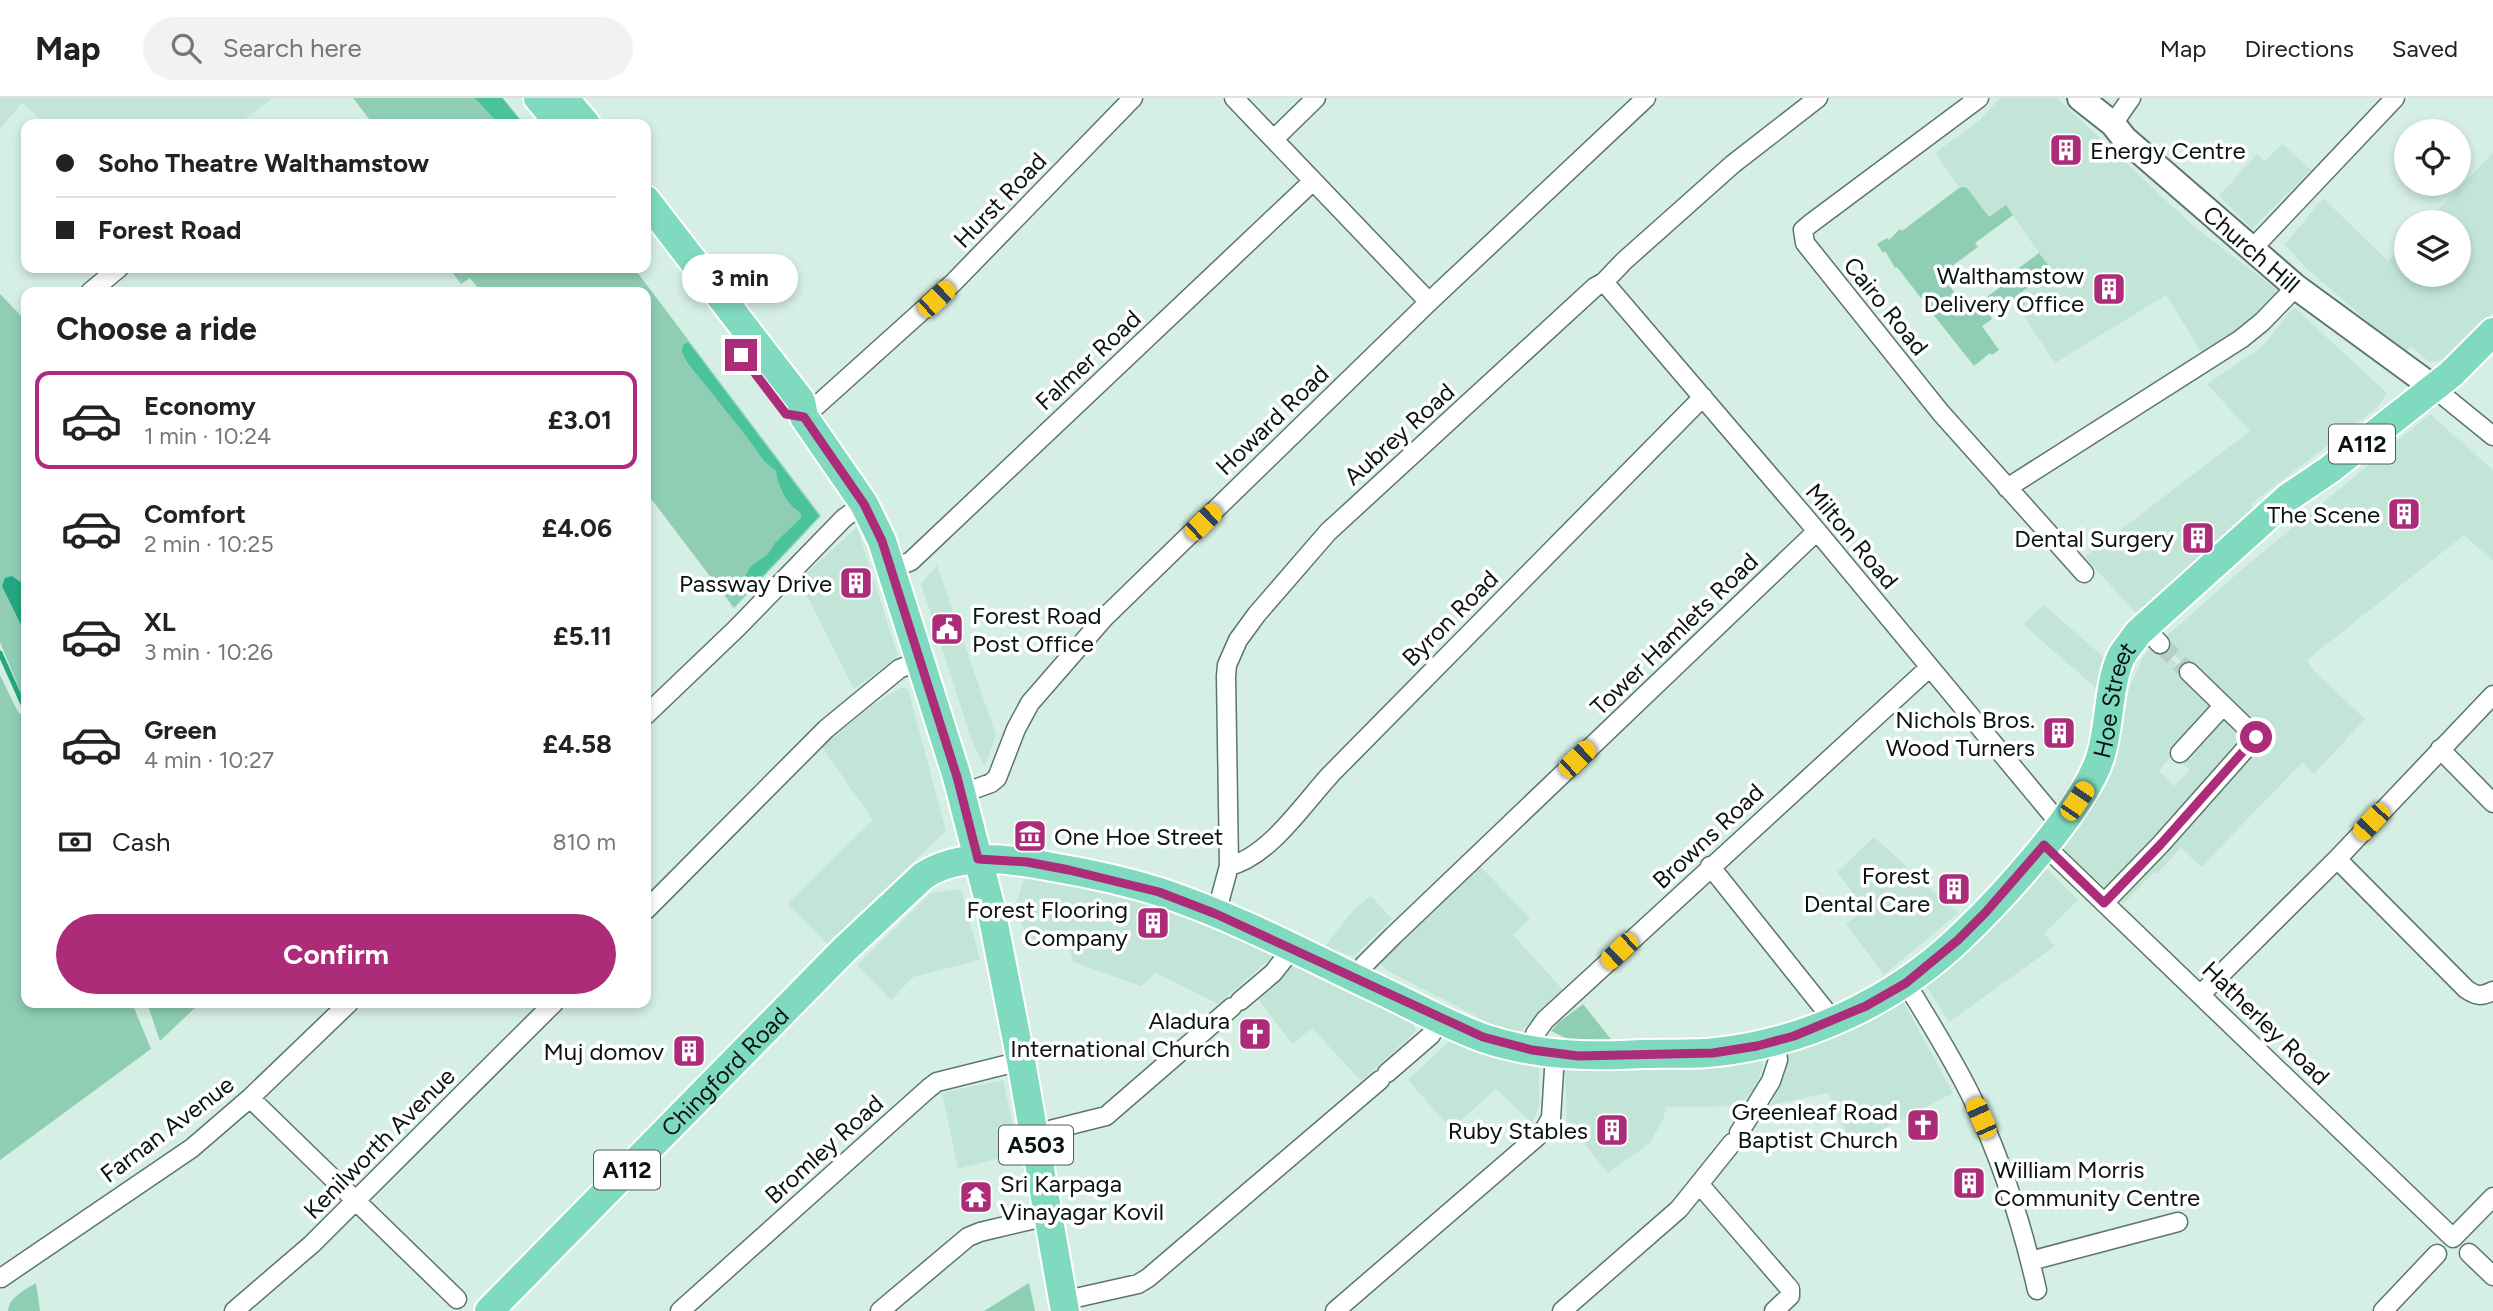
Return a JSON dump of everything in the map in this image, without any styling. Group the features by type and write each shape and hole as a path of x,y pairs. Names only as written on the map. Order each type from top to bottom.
{"main road":[{"path":"538,98 556,119"},
{"path":"564,98 582,119"},
{"name":"A503","path":"651,206 801,401 804,417 864,504 882,541 921,660 969,792 978,859 1014,1062 1034,1134 1063,1306"},
{"name":"A503","path":"651,233 786,414 804,417"},
{"name":"Hoe Street","path":"978,859 1027,862 1159,892 1216,914 1483,1037 1544,1052 1578,1056 1713,1053 1776,1042 1866,1006 1906,983 1958,940 1985,913 2052,834 2090,782 2100,758 2120,659 2152,636 2289,497 2329,470 2434,388 2493,332"},
{"name":"Chingford Road","path":"489,1311 844,950 902,895 935,868 957,861 978,859"}],"street":[{"name":"Hurst Road","path":"804,417 953,283 1133,98"},
{"path":"1234,98 1429,302"},
{"path":"1273,139 1316,98"},
{"name":"Howard Road","path":"969,792 997,778 1016,729 1030,703 1083,640 1429,302 1646,98"},
{"name":"Aubrey Road","path":"1216,914 1228,866 1226,676 1227,665 1238,640 1264,605 1328,532 1733,164 1818,98"},
{"name":"Cairo Road","path":"1979,98 1803,230 1805,243 1941,413 2084,573"},
{"name":"Church Hill","path":"2080,98 2113,124 2133,146 2296,287 2434,388"},
{"path":"2113,124 2131,98"},
{"path":"2252,249 2395,98"},
{"name":"Falmer Road","path":"892,569 911,561 1313,181"},
{"path":"96,287 113,273"},
{"name":"Milton Road","path":"1604,282 1930,667 2052,834"},
{"path":"2007,488 2241,340 2296,287"},
{"path":"2434,388 2493,436"},
{"name":"Byron Road","path":"1228,866 1242,862 1274,838 1331,774 1703,397"},
{"path":"652,709 737,628 844,517 864,504"},
{"name":"Tower Hamlets Road","path":"1356,979 1364,965 1393,936 1817,531"},
{"path":"651,905 817,738 899,669 921,660"},
{"name":"Browns Road","path":"1544,1052 1535,1034 1545,1020 1930,667"},
{"path":"2104,903 2161,844 2256,737 2189,672"},
{"path":"2201,994 2337,859 2493,695"},
{"path":"2180,753 2223,706"},
{"path":"2440,749 2493,803"},
{"name":"Hatherley Road","path":"2052,834 2104,903 2453,1238 2493,1197"},
{"path":"2337,859 2466,989 2475,996 2493,992"},
{"path":"1710,866 1833,1020"},
{"path":"1034,1134 1106,1116 1273,973 1292,949"},
{"path":"1906,983 1946,1049 1991,1140 2011,1193 2036,1290"},
{"name":"Farnan Avenue","path":"1,1278 192,1147 250,1098 344,1008"},
{"name":"Kenilworth Avenue","path":"234,1311 312,1244 549,1008"},
{"path":"1063,1306 1147,1279 1431,1035 1438,1018"},
{"path":"1562,1311 1679,1209 1700,1185 1735,1138 1771,1080 1778,1060 1776,1042"},
{"path":"1335,1311 1540,1134 1551,1118 1544,1052"},
{"name":"Bromley Road","path":"680,1311 929,1087 937,1082 1014,1062"},
{"path":"250,1098 457,1299"},
{"path":"1700,1185 1790,1289 1790,1296 1774,1311"},
{"path":"880,1311 965,1239 980,1231 1048,1216"},
{"path":"2030,1261 2178,1222"},
{"path":"2469,1253 2493,1276"},
{"path":"2383,1311 2437,1255"}],"shaded area":[{"path":"0,98 273,98 245,119 41,119 22,103 0,129"},
{"path":"353,98 503,98 520,119 369,119"},
{"path":"475,98 502,98 519,119 494,119"},
{"path":"2000,98 2057,98 2192,225 2280,292 2252,322 2202,353 2166,295 2055,363 2012,298 2051,270 2006,206 1984,221 1935,153 1980,120"},
{"path":"2282,144 2311,170 2252,229 2219,196 2257,154 2265,161"},
{"path":"2493,153 2493,313 2450,359 2429,362 2411,347 2407,351 2388,339 2304,266 2285,245 2323,198 2388,261 2394,255 2394,287 2471,287 2471,210 2438,210 2451,196 2471,196 2471,176"},
{"path":"1964,187 1989,217 2006,205 2013,215 1975,243 1978,247 1941,274 1955,293 1951,297 1964,314 2003,285 2001,281 2039,253 2052,270 1990,315 1992,319 1982,326 1999,350 1992,355 1990,353 1974,366 1925,304 1923,297 1921,298 1877,244 1887,238 1889,240 1900,229 1902,231"},
{"path":"453,273 638,273 648,287 477,287 470,278 461,284"},
{"path":"651,291 821,516 734,608 651,499"},
{"path":"0,294 21,316 21,693 0,642"},
{"path":"2294,307 2387,393 2378,407 2251,504 2255,513 2140,618 2085,557 2250,431 2207,384 2262,347"},
{"path":"688,342 819,516 748,591 744,579 750,567 768,554 775,543 801,518 801,513 784,495 776,471 764,461 687,362 682,352 683,345"},
{"path":"2430,414 2493,470 2493,561 2464,535 2307,660 2314,671 2365,719 2314,774 2303,763 2296,768 2293,766 2296,769 2201,867 2181,848 2123,904 2060,846 2101,794 2121,734 2129,689 2143,657 2155,643 2216,702 2159,771 2174,786 2190,770 2180,761 2221,717 2244,737 2253,728 2160,642 2239,572"},
{"path":"857,527 898,656 854,689 799,580"},
{"path":"937,565 996,735 985,767 973,744 921,584"},
{"path":"12,576 21,582 21,625 2,586 5,578"},
{"path":"2044,605 2107,660 2098,690 2023,624"},
{"path":"0,675 21,714 21,1008 134,1008 151,1049 0,1160"},
{"path":"901,687 908,689 946,831 828,944 787,904 873,820 822,747 869,708"},
{"path":"1874,837 1958,913 1884,975 1846,924 1865,909 1837,872"},
{"path":"1479,865 1530,918 1513,935 1564,991 1519,1033 1501,1029 1386,970 1379,961"},
{"path":"2044,866 2078,900 2044,934 2055,946 1949,1022 1926,986 1981,935"},
{"path":"1025,875 1135,897 1273,954 1218,1004 1156,973 1141,986 1073,962 1068,943 1027,939 1016,904"},
{"path":"958,889 962,892 980,960 913,977 891,1000 857,965 931,893"},
{"path":"1371,896 1392,919 1354,956 1324,948 1355,908"},
{"path":"1294,963 1411,1019 1416,1031 1361,1081 1312,1028 1292,1044 1256,996"},
{"path":"1903,1001 1953,1093 1852,1145 1828,1093 1771,1105 1786,1071 1786,1048 1868,1019"},
{"path":"1583,1004 1614,1043 1570,1040 1551,1031"},
{"path":"149,1008 195,1008 160,1041"},
{"path":"1454,1037 1539,1064 1539,1107 1532,1123 1496,1089 1451,1129 1408,1080"},
{"path":"1761,1056 1763,1066 1755,1088 1739,1106 1666,1107 1664,1117 1650,1143 1608,1173 1567,1122 1565,1066"},
{"path":"1003,1080 1019,1153 958,1169 942,1093"},
{"path":"36,1283 40,1311 8,1311 14,1298"},
{"path":"1029,1283 1035,1311 984,1311"}],"waterway":[{"path":"0,653 21,700"}],"tunnel":[{"path":"2160,644 2189,672"}],"place":[{"name":"Energy Centre","path":"2066,150"},
{"name":"Walthamstow Delivery Office","path":"2109,289"},
{"name":"The Scene","path":"2404,514"},
{"name":"Dental Surgery","path":"2198,538"},
{"name":"Passway Drive","path":"856,583"},
{"name":"Forest Road Post Office","path":"947,629"},
{"name":"Nichols Bros. Wood Turners","path":"2059,733"},
{"name":"One Hoe Street","path":"1030,836"},
{"name":"Forest Dental Care","path":"1954,889"},
{"name":"Forest Flooring Company","path":"1153,923"},
{"name":"Aladura International Church","path":"1255,1034"},
{"name":"Muj domov","path":"689,1051"},
{"name":"Greenleaf Road Baptist Church","path":"1923,1125"},
{"name":"Ruby Stables","path":"1612,1130"},
{"name":"William Morris Community Centre","path":"1969,1183"},
{"name":"Sri Karpaga Vinayagar Kovil","path":"976,1197"}],"route":[{"path":"741,355 786,414 804,417 864,504 882,541 957,777 978,859 1027,862 1159,892 1216,914 1438,1018 1483,1037 1532,1050 1578,1056 1713,1053 1776,1042 1866,1006 1906,983 1958,940 2044,845 2104,903 2161,844 2256,737"}]}
